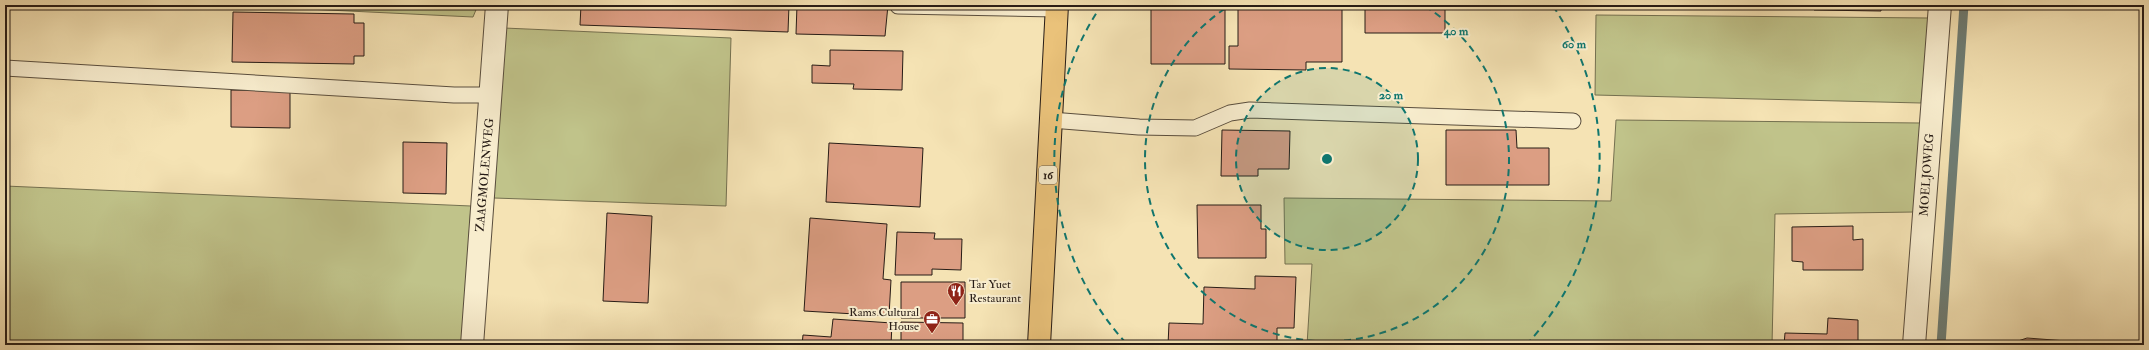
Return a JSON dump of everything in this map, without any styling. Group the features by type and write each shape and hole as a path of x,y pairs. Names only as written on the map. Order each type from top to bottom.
{"main road":[{"name":"16","path":"1039,345 1057,7"}],"street":[{"name":"ZAAGMOLENWEG","path":"472,345 492,95 497,5"},
{"name":"MOELJOWEG","path":"1914,345 1940,5"}],"lane":[{"path":"898,6 1057,7"},
{"path":"5,68 454,95 492,95"},
{"path":"1051,120 1139,127 1195,128 1230,113 1250,110 1573,121"}],"green space":[{"path":"224,5 478,5 473,17"},
{"path":"1596,15 1929,18 1921,103 1595,95"},
{"path":"504,28 731,38 726,206 494,198"},
{"path":"1616,120 1921,123 1915,212 1775,214 1772,345 1307,345 1312,264 1285,264 1284,198 1611,201"},
{"path":"5,186 471,206 462,345 5,345"}],"building":[{"path":"581,5 789,5 788,32 580,25"},
{"path":"797,5 888,5 885,36 796,34"},
{"path":"1151,5 1225,5 1225,64 1151,64"},
{"path":"1365,5 1445,5 1445,33 1365,33"},
{"path":"1814,5 1881,5 1881,11 1814,10"},
{"path":"1238,6 1342,7 1342,62 1306,62 1306,70 1229,69 1229,46 1238,46"},
{"path":"233,12 354,14 354,23 364,23 364,56 354,56 354,64 232,62"},
{"path":"830,50 903,51 902,90 853,89 854,84 812,83 812,65 830,66"},
{"path":"231,90 290,91 290,128 231,127"},
{"path":"1222,130 1290,131 1289,169 1258,169 1258,176 1221,176"},
{"path":"1446,130 1516,130 1517,148 1549,148 1549,185 1446,185"},
{"path":"403,142 447,143 446,194 403,193"},
{"path":"829,143 923,148 920,207 826,202"},
{"path":"1197,205 1261,205 1261,229 1266,229 1266,258 1198,258"},
{"path":"607,213 652,216 648,303 603,301"},
{"path":"810,218 887,224 883,279 891,280 889,316 804,311"},
{"path":"1853,226 1853,240 1863,239 1863,270 1803,270 1803,262 1792,261 1792,227"},
{"path":"897,232 935,233 934,239 962,239 961,270 932,269 932,275 895,275"},
{"path":"1255,276 1296,277 1294,328 1277,328 1277,345 1168,345 1169,323 1203,324 1204,287 1255,289"},
{"path":"901,282 965,282 965,318 901,318"},
{"path":"1828,318 1858,320 1858,345 1784,345 1785,333 1827,334"},
{"path":"833,319 892,323 891,345 802,345 803,335 831,337"},
{"name":"Rams Cultural House","path":"901,322 963,323 963,345 901,345"},
{"path":"2027,338 2106,345 2018,345 2018,341"}],"waterway":[{"path":"1941,345 1964,5"}],"place":[{"name":"Tar Yuet Restaurant","path":"956,306"},
{"name":"Rams Cultural House","path":"932,334"}]}
